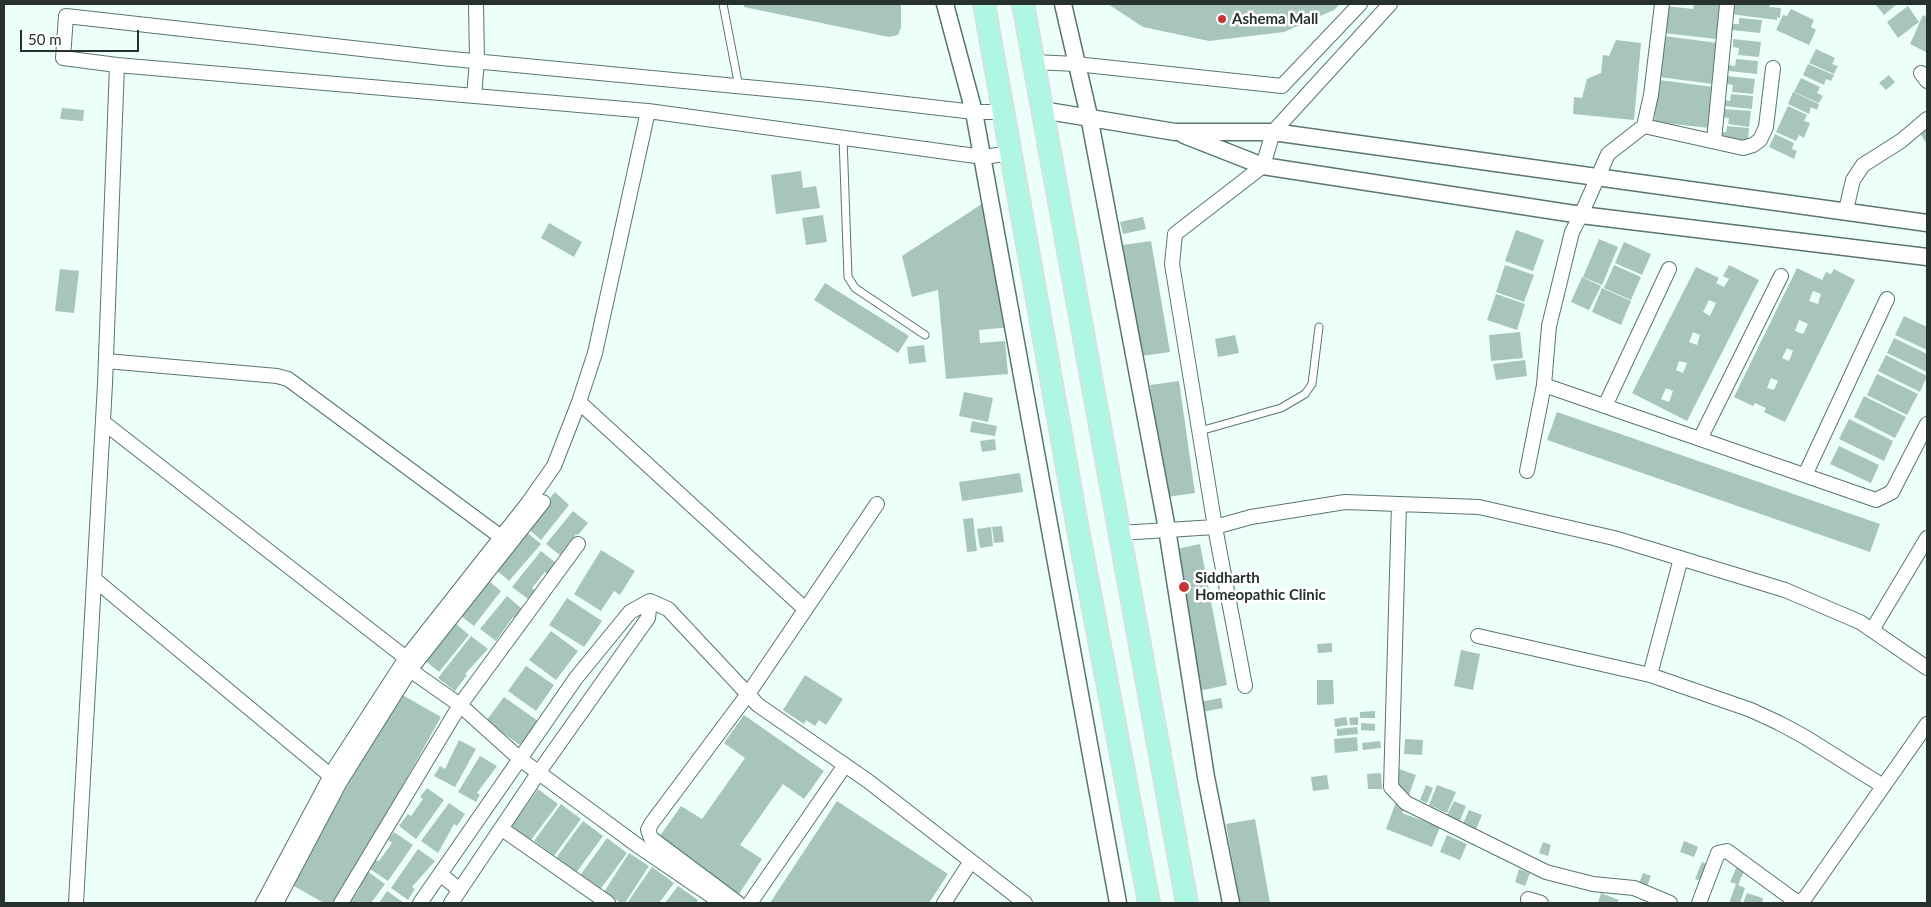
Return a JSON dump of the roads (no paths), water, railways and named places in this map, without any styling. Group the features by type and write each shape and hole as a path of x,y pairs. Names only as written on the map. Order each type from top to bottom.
{"main road":[{"path":"984,4 1079,535 1149,903"},
{"path":"1023,4 1186,903"}],"street":[{"path":"474,96 477,61 476,4"},
{"path":"945,4 974,112 1118,903"},
{"path":"1063,4 1089,116 1168,529 1206,777 1231,903"},
{"path":"1034,62 1076,64 1282,86 1360,4"},
{"path":"1245,686 1215,527 1172,264 1176,234 1263,166 1273,132 1390,4"},
{"path":"1527,470 1544,385 1549,326 1572,232 1582,215 1608,154 1644,126 1651,95 1662,4"},
{"path":"1714,141 1727,4"},
{"path":"1003,112 974,112 739,86 477,61 67,10 63,58 117,65 648,111 982,157 1012,153"},
{"path":"76,903 106,361 117,65"},
{"path":"1644,126 1743,148 1753,145 1760,140 1766,127 1773,68"},
{"path":"1042,110 1089,116 1175,132 1273,132 1846,210 1927,223"},
{"path":"263,903 331,776 408,664 554,466 579,402 595,353 648,111"},
{"path":"1846,210 1853,180 1863,165 1901,142 1927,119"},
{"path":"1175,132 1263,166 1582,215 1927,257"},
{"path":"1606,406 1669,269"},
{"path":"1700,439 1781,276"},
{"path":"1805,475 1887,299"},
{"path":"106,361 277,376 288,379 501,537"},
{"path":"1544,385 1876,500 1892,492 1927,424"},
{"path":"579,402 805,609"},
{"path":"103,422 460,705 520,758 641,848 722,903"},
{"path":"280,901 340,782 408,664 543,502"},
{"path":"1120,533 1215,527 1251,517 1345,502 1479,507 1614,538 1785,590 1860,622 1927,668"},
{"path":"738,903 651,838 648,830 748,694 877,504"},
{"path":"1400,504 1391,787 1406,803 1546,872 1593,884 1634,888 1670,903"},
{"path":"1053,539 1079,535"},
{"path":"1872,630 1927,538"},
{"path":"340,903 460,705 578,544"},
{"path":"1650,675 1681,558"},
{"path":"94,579 331,776"},
{"path":"420,903 576,678 630,612 650,601"},
{"path":"451,903 539,772 648,618 650,601"},
{"path":"650,601 668,609 758,705 845,765 1025,903"},
{"path":"1478,636 1650,675 1751,710 1805,736 1883,786"},
{"path":"576,678 596,691"},
{"path":"1699,903 1718,853 1727,851 1794,900 1800,902 1805,898 1927,724"},
{"path":"750,903 845,765"},
{"path":"502,829 608,903"},
{"path":"944,903 971,861"},
{"path":"440,874 460,890"}],"lane":[{"path":"723,4 739,86"},
{"path":"843,138 848,277 856,288 925,335"},
{"path":"1200,431 1281,408 1305,394 1312,384 1319,327"}],"place":[{"name":"Ashema Mall","path":"1222,19"},
{"name":"Siddharth Homeopathic Clinic","path":"1184,587"}]}
